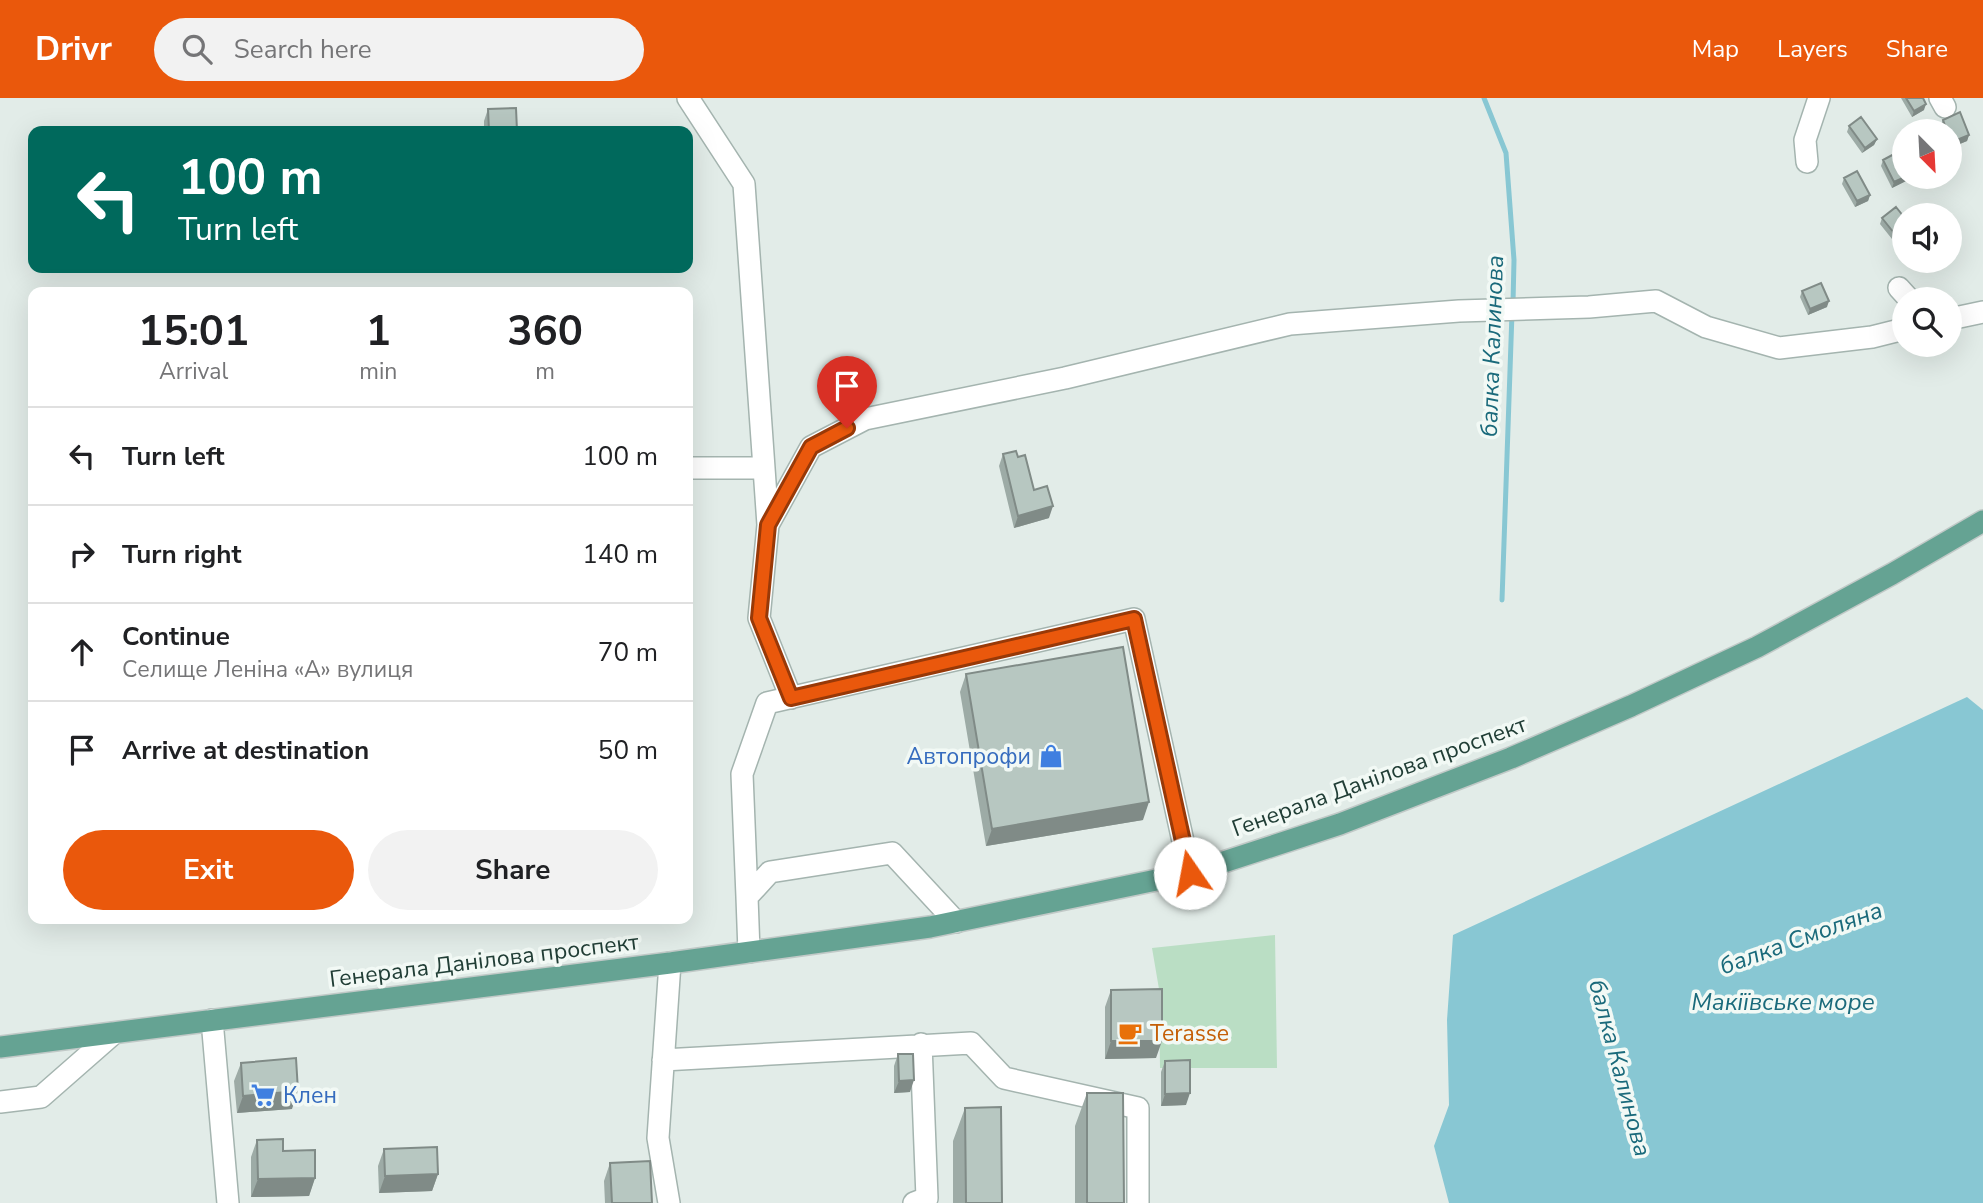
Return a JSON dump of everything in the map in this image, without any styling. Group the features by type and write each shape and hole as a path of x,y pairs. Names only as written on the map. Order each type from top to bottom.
{"main road":[{"name":"Генерала Данілова проспект","path":"0,1047 749,953 956,922 1190,873 1340,824 1511,758 1631,706 1756,647 1892,575 1983,521"}],"street":[{"path":"688,98 744,184 768,525 759,618 791,698"},
{"path":"1807,162 1805,140 1819,98"},
{"path":"768,525 811,447 865,419 1065,378 1290,324 1459,311 1589,307 1656,301 1706,327 1779,348 1892,332"},
{"path":"1962,316 1983,312"},
{"path":"693,468 763,468"},
{"path":"749,953 741,774 767,703 1134,619 1190,873"},
{"path":"747,897 770,872 892,853 956,922"},
{"path":"668,1203 658,1138 670,964"},
{"path":"212,1020 228,1203"},
{"path":"0,1102 41,1097 114,1033"},
{"path":"663,1060 971,1042 1004,1078 1138,1108 1138,1203"},
{"path":"914,1203 927,1198 921,1044"}],"green space":[{"path":"1275,935 1277,1068 1160,1068 1159,989 1152,948"}],"water":[{"name":"Макіївське море","path":"1967,697 1983,710 1983,1203 1449,1203 1434,1146 1449,1105 1447,1020 1453,935"}],"building":[{"path":"1906,98 1923,98 1926,104 1914,111"},
{"path":"516,108 517,126 489,126 488,109"},
{"path":"1960,112 1969,135 1962,138 1962,119 1945,119"},
{"path":"1861,117 1877,139 1865,148 1849,126"},
{"path":"1892,155 1892,178 1883,160"},
{"path":"1857,171 1870,195 1857,201 1844,178"},
{"path":"1892,210 1892,230 1882,218"},
{"path":"1821,283 1829,301 1810,309 1802,291"},
{"path":"1016,451 1018,457 1025,455 1034,490 1047,486 1053,506 1018,516 1003,454"},
{"name":"Автопрофи","path":"1123,647 1149,802 992,829 966,674"},
{"path":"1162,989 1162,1041 1111,1041 1111,990"},
{"path":"898,1054 913,1054 914,1080 899,1081"},
{"path":"296,1058 298,1091 243,1096 241,1063"},
{"path":"1190,1060 1190,1093 1165,1094 1165,1061"},
{"path":"1087,1093 1123,1093 1124,1203 1087,1203"},
{"path":"1001,1107 1002,1203 966,1203 965,1108"},
{"path":"283,1139 283,1151 315,1150 315,1178 258,1179 257,1140"},
{"path":"437,1147 438,1174 385,1176 384,1149"},
{"path":"650,1161 652,1203 612,1203 610,1163"}],"waterway":[{"name":"балка Калинова","path":"1484,98 1506,153 1514,260 1513,303"},
{"name":"балка Калинова","path":"1502,600 1512,313"}],"place":[{"name":"Автопрофи","path":"1051,756"},
{"name":"Terasse","path":"1130,1033"},
{"name":"Клен","path":"263,1095"}],"route":[{"path":"847,428 811,447 768,525 759,618 791,698 1134,619 1190,873"}],"water label":[{"name":"балка Смоляна","path":"1801,938"}]}
